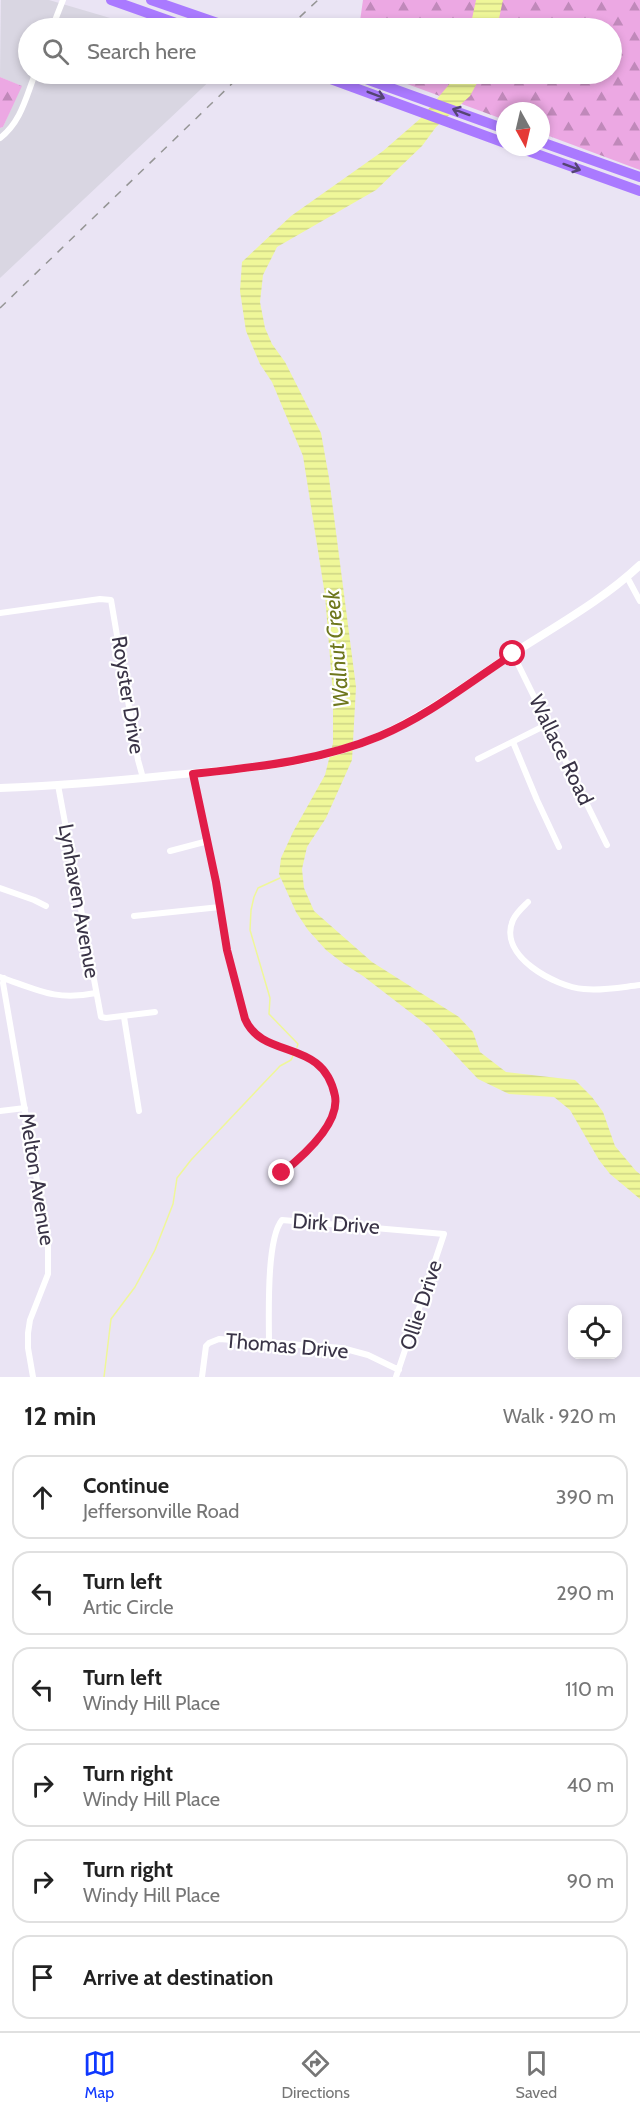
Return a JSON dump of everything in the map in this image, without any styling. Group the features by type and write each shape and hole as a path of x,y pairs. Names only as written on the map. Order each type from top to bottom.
{"highway":[{"path":"111,0 162,18"},
{"path":"152,0 203,18"},
{"path":"358,84 411,108 496,139"},
{"path":"382,84 496,126"},
{"path":"550,145 640,177"},
{"path":"542,156 640,191"}],"street":[{"path":"56,18 63,0"},
{"path":"0,138 11,130 31,84"},
{"path":"0,788 193,774 294,762 328,754 375,738 415,718 592,603 627,578 640,565"},
{"path":"627,578 640,601"},
{"name":"Royster Drive","path":"0,613 111,600 115,612 138,760 143,778"},
{"name":"Wallace Road","path":"513,654 607,845"},
{"path":"478,759 548,724"},
{"path":"513,742 559,847"},
{"path":"193,774 208,842 227,950 249,1029 255,1036 303,1055 318,1064 331,1080 336,1102 334,1113 327,1126 301,1157 282,1173"},
{"name":"Lynhaven Avenue","path":"58,785 100,1017 124,1017"},
{"path":"170,851 208,842"},
{"path":"0,888 46,906"},
{"path":"528,902 513,919 510,934 517,950 530,967 548,979 582,989 600,990 640,986"},
{"path":"134,916 220,907"},
{"path":"2,978 61,997 96,993"},
{"name":"Melton Avenue","path":"2,978 49,1258 44,1289 29,1327 28,1348 33,1377"},
{"path":"139,1111 124,1017 155,1012"},
{"path":"0,1112 25,1108"},
{"name":"Dirk Drive","path":"269,1344 272,1259 276,1229 282,1220 444,1234"},
{"name":"Ollie Drive","path":"397,1373 444,1234"},
{"name":"Thomas Drive","path":"202,1377 206,1346 209,1342 219,1339 342,1348 368,1355 397,1373"}],"shaded area":[{"path":"1,0 49,0 110,18 18,18 18,84 206,84 0,278 0,128 3,127 21,86 0,77"}],"green space":[{"path":"363,0 640,0 640,170 550,136 550,102 496,102 496,117 407,84 622,84 622,18 360,18"},
{"path":"0,77 22,86 3,127 0,128"}],"water":[{"path":"476,0 503,0 499,18 472,18"},
{"name":"Walnut Creek","path":"449,84 477,84 470,96 436,127 422,146 376,190 277,247 263,275 260,302 265,328 321,433 356,687 352,760 326,818 307,847 302,869 304,888 314,911 372,962 459,1017 473,1032 480,1052 506,1072 575,1080 603,1112 615,1146 640,1174 640,1199 610,1174 599,1160 570,1110 554,1097 509,1094 478,1079 428,1026 326,950 296,912 279,874 281,858 293,832 325,775 333,743 333,695 325,595 303,456 272,382 260,364 246,331 240,291 242,262 291,216 383,151 421,118"}],"waterway":[{"path":"280,878 258,888 251,910 250,930 270,998 269,1014 298,1044 297,1047"},
{"path":"104,1377 111,1319 135,1287 155,1250 173,1204 177,1178 191,1160 280,1066 291,1060 293,1056"}],"railway":[{"path":"299,18 318,0"},
{"path":"0,308 232,84"}],"route":[{"path":"282,1173 301,1157 327,1126 334,1113 336,1102 331,1080 318,1064 303,1055 255,1036 249,1029 227,950 216,882 193,774 286,763 328,754 380,736 424,712 513,654"}]}
